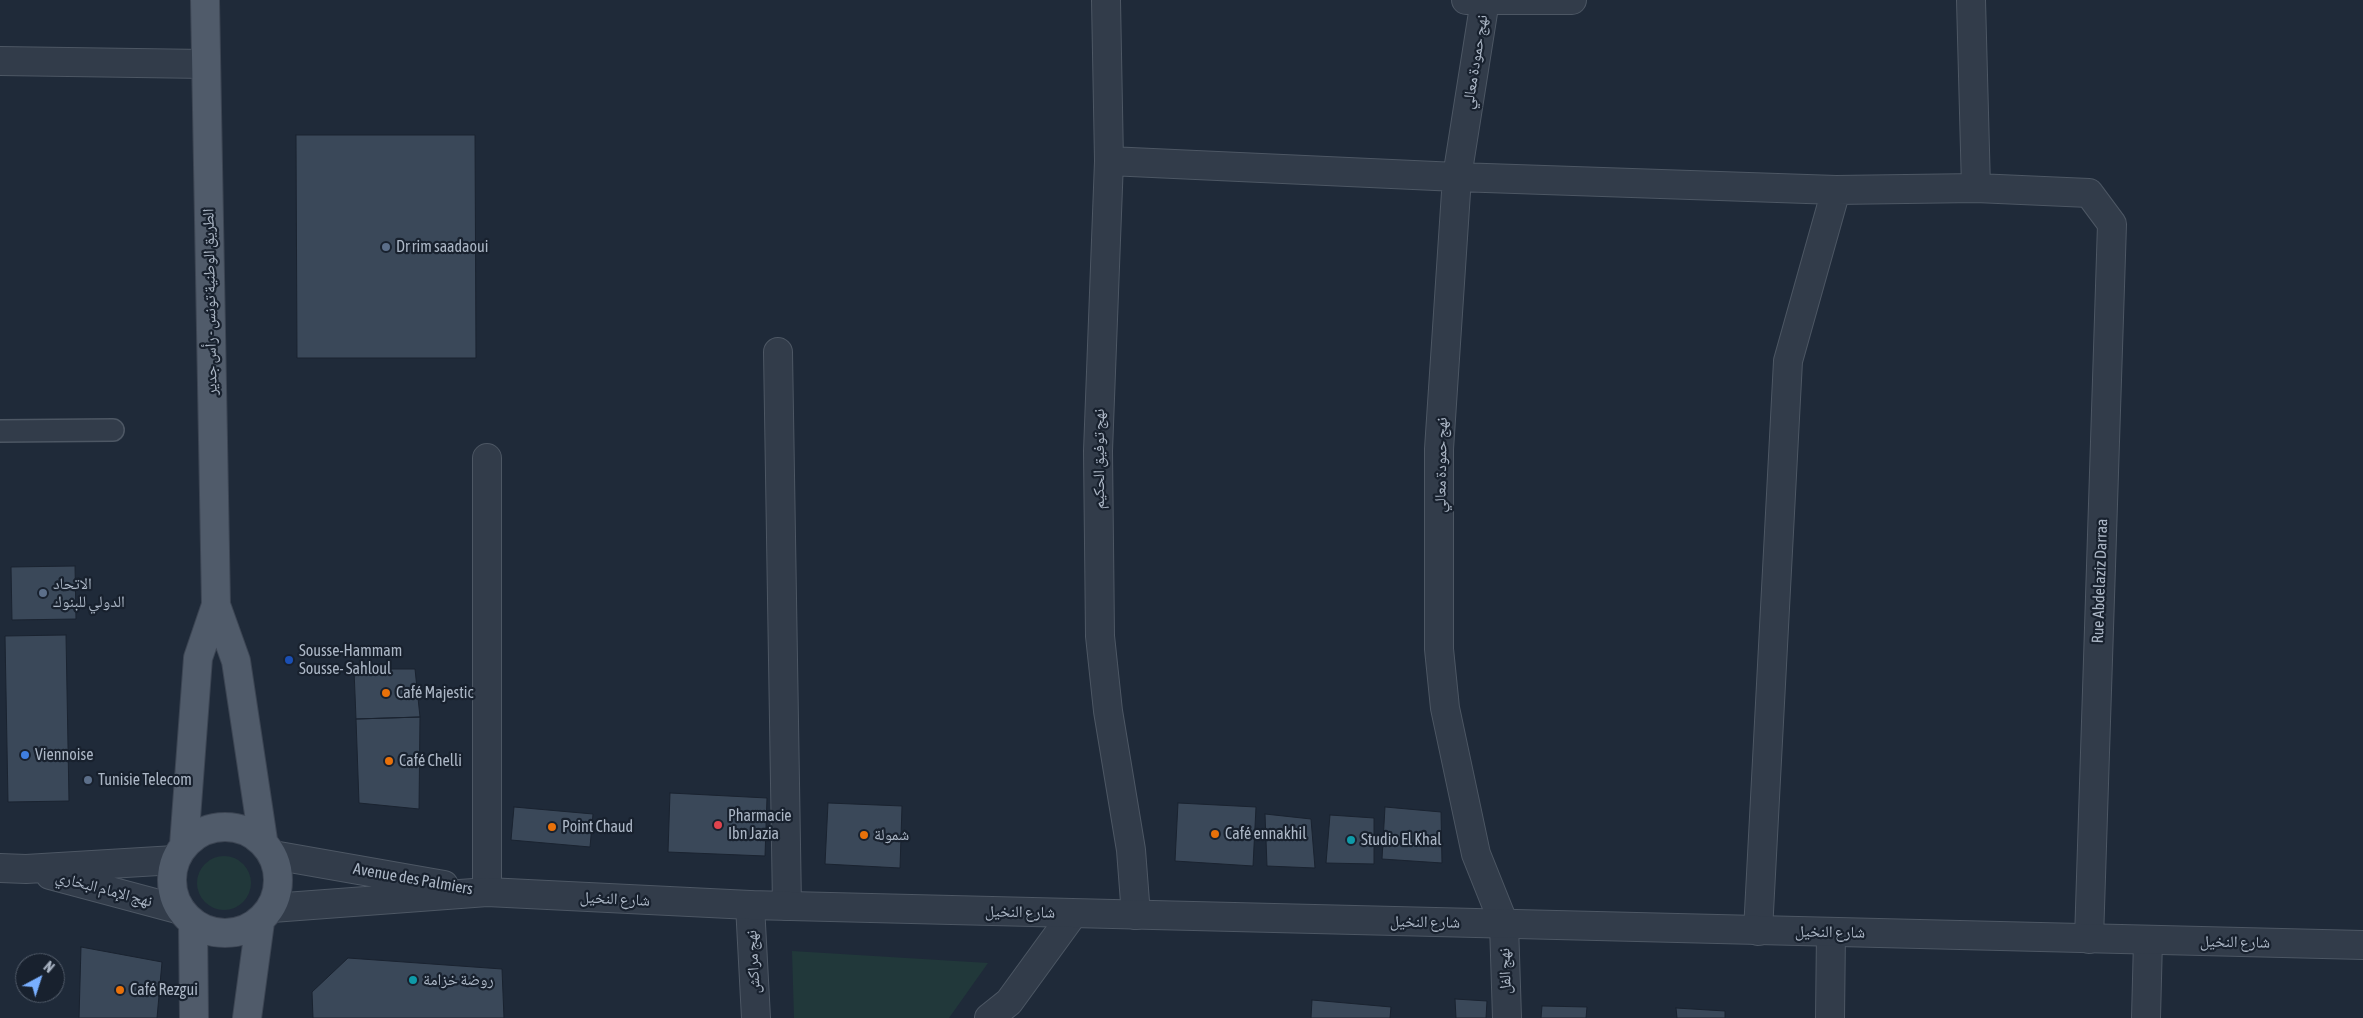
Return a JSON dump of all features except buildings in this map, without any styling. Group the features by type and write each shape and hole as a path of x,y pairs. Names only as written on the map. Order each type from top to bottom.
{"main road":[{"name":"الطريق الوطنية تونس - رأس جدير","path":"205,0 216,605 236,661 268,848"},
{"name":"الطريق الوطنية تونس - رأس جدير","path":"180,852 198,658 216,605"},
{"path":"246,1018 266,915 278,891 279,873 268,848 248,831 231,826 214,827 197,833 180,852 173,885 174,894 187,916 209,931 227,933 244,930 266,915"},
{"path":"187,916 194,1018"}],"street":[{"name":"نهج توفيق الحكيم","path":"1106,0 1109,161 1098,451 1100,636 1108,711 1131,850 1136,915"},
{"path":"1466,0 1572,0"},
{"name":"نهج حمودة معالي","path":"1485,0 1457,177 1439,449 1439,649 1444,708 1476,854 1504,924"},
{"path":"1109,161 1457,177 1836,190 1976,188 1971,0"},
{"path":"0,61 205,64"},
{"name":"Rue Abdelaziz Darraa","path":"1976,188 2089,193 2112,224 2089,938"},
{"path":"1758,930 1788,361 1836,190"},
{"path":"778,352 787,906"},
{"path":"487,458 487,892"},
{"name":"Avenue des Palmiers","path":"268,848 487,892"},
{"name":"نهج الإمام البخاري","path":"13,868 180,852"},
{"name":"نهج الإمام البخاري","path":"13,868 187,916"},
{"name":"شارع النخيل","path":"487,892 750,905 2363,945"},
{"name":"Avenue des Palmiers","path":"266,915 487,892"},
{"name":"نهج مراكش","path":"750,905 756,1018"},
{"path":"989,1018 1009,1002 1073,914"},
{"name":"نهج الفل","path":"1504,924 1507,1018"},
{"path":"1830,1018 1831,932"},
{"path":"2146,1018 2148,940"}],"lane":[{"path":"0,431 113,430"}],"green space":[{"path":"219,856 229,856 239,860 247,868 251,883 247,898 239,906 229,910 219,910 209,906 201,898 197,888 197,878 201,868 209,860"},
{"path":"792,951 988,963 949,1018 794,1018"}],"place":[{"name":"Dr rim saadaoui","path":"386,247"},
{"name":"الاتحاد الدولي للبنوك","path":"43,593"},
{"name":"Sousse-Hammam Sousse- Sahloul","path":"289,660"},
{"name":"Café Majestic","path":"386,693"},
{"name":"Viennoise","path":"25,755"},
{"name":"Café Chelli","path":"389,761"},
{"name":"Tunisie Telecom","path":"88,780"},
{"name":"Pharmacie Ibn Jazia","path":"718,825"},
{"name":"Point Chaud","path":"552,827"},
{"name":"Café ennakhil","path":"1215,834"},
{"name":"شمولة","path":"864,835"},
{"name":"Studio El Khal","path":"1351,840"},
{"name":"روضة خزامة","path":"413,980"},
{"name":"Café Rezgui","path":"120,990"}]}
